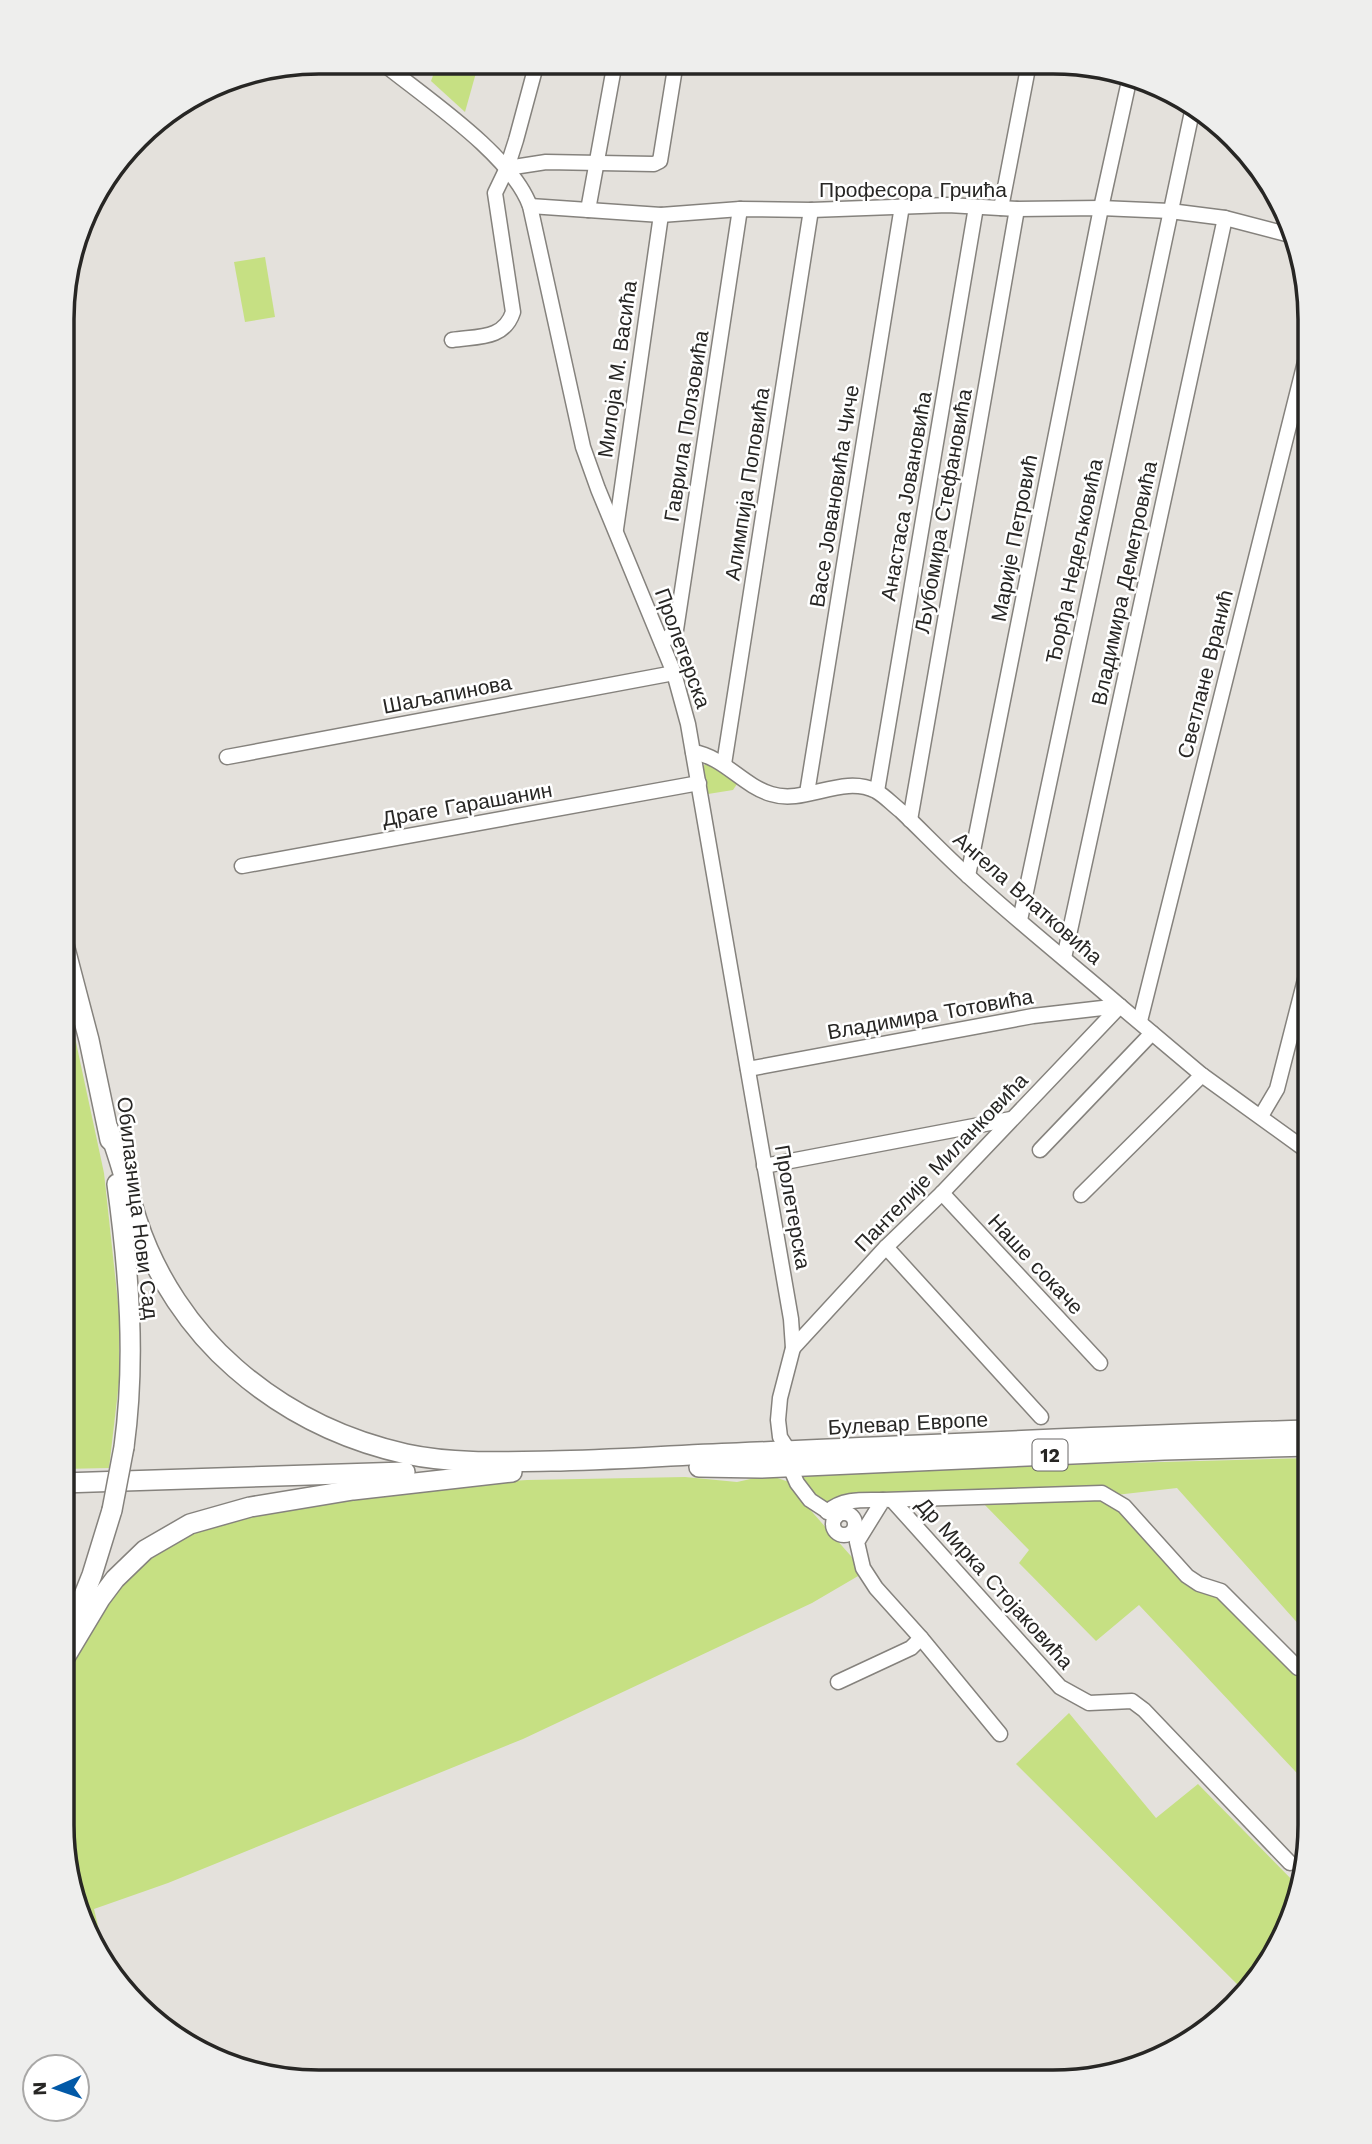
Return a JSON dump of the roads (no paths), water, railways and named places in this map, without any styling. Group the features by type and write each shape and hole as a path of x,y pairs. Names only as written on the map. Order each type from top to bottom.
{"main road":[{"name":"Обилазница Нови Сад","path":"74,982 108,1128 130,1300 131,1374 124,1447 112,1510 92,1575 74,1616"},
{"path":"108,1128 121,1158 138,1222 156,1264 189,1318 233,1367 276,1400 355,1440 424,1457 507,1467"},
{"name":"Булевар Европе","path":"790,1459 1170,1433 1298,1430"},
{"name":"Булевар Европе","path":"507,1467 1298,1446"},
{"path":"74,1483 507,1467"},
{"path":"74,1642 115,1579 145,1550 190,1524 228,1512 316,1496 507,1467"}],"street":[{"name":"Пролетерска","path":"396,74 480,142 507,168 524,188 530,206 583,447 674,673 684,706 791,1319 793,1348 780,1398 780,1437 797,1483 810,1500 832,1514 836,1531 854,1537"},
{"path":"452,340 499,333 509,324 513,312 495,193 507,168 534,74"},
{"path":"588,210 613,74"},
{"path":"507,168 536,163 596,162 648,166 660,161 674,74"},
{"path":"1001,208 1027,74"},
{"name":"Марије Петровић","path":"968,876 1101,208 1128,86"},
{"name":"Ђорђа Недељковића","path":"1020,920 1191,116"},
{"name":"Професора Грчића","path":"530,206 661,215 740,209 811,210 948,205 1017,209 1101,208 1170,211 1225,218 1283,233"},
{"name":"Васе Јовановића Чиче","path":"807,793 902,206"},
{"name":"Анастаса Јовановића","path":"877,791 976,207"},
{"name":"Гаврила Ползовића","path":"662,643 676,630 740,209"},
{"name":"Љубомира Стефановића","path":"910,820 1017,209"},
{"name":"Алимпија Поповића","path":"723,764 811,210"},
{"name":"Милоја М. Васића","path":"616,530 661,215"},
{"name":"Владимира Деметровића","path":"1065,958 1225,218"},
{"name":"Светлане Вранић","path":"1140,1021 1298,390"},
{"name":"Шаљапинова","path":"227,757 674,673"},
{"path":"693,752 712,757 752,787 774,795 788,797 849,786 877,791"},
{"name":"Драге Гарашанин","path":"242,866 699,783"},
{"name":"Ангела Влатковића","path":"877,791 968,876 1120,1006 1202,1074 1298,1144"},
{"name":"Владимира Тотовића","path":"748,1069 1033,1016 1120,1006"},
{"name":"Пантелије Миланковића","path":"793,1348 886,1247 942,1193 1120,1006"},
{"path":"1261,1116 1277,1089 1298,1007"},
{"path":"1040,1150 1153,1033"},
{"path":"1081,1195 1202,1074"},
{"path":"764,1166 1011,1119"},
{"name":"Наше сокаче","path":"942,1193 1100,1363"},
{"path":"886,1247 1041,1417"},
{"path":"832,1514 836,1504 844,1502 1102,1493 1124,1506 1173,1564 1187,1576 1199,1584 1221,1591 1298,1668"},
{"path":"888,1501 854,1537 863,1567 876,1588 1000,1734"},
{"name":"Др Мирка Стојаковића","path":"888,1501 1060,1687 1089,1703 1132,1701 1144,1710 1290,1863"},
{"path":"838,1682 911,1648 921,1638"}]}
